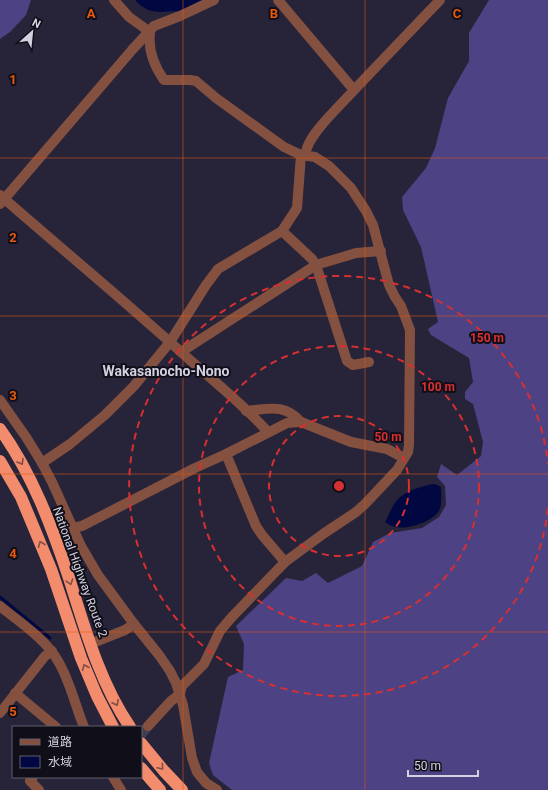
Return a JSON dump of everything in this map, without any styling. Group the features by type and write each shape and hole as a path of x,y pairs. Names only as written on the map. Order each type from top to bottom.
{"highway":[{"name":"National Highway Route 2","path":"0,429 25,469 59,549 90,644 107,685 129,726"},
{"path":"0,461 21,497 51,569 81,658 97,696 112,726"},
{"path":"142,744 182,790"},
{"path":"142,769 160,790"}],"street":[{"path":"114,0 129,17 150,32"},
{"path":"214,0 154,26 2,199 87,269 170,342 268,432"},
{"path":"278,0 354,90"},
{"path":"42,463 70,444 105,415 134,386 170,342 206,285 218,269 282,231 297,208 303,155 314,135 354,90 440,0"},
{"path":"148,726 171,701 180,694 182,686 204,664 220,631 263,584 285,562 356,512 397,470 408,452 409,445 410,330 401,306 389,285 373,225 351,188 330,166 315,157 303,155 284,147 216,98 196,81 164,80 156,68 149,40 150,32"},
{"path":"282,231 312,259 316,265 346,361 353,365 368,362"},
{"path":"181,352 316,265 356,253 381,251"},
{"path":"0,400 42,463 60,498 72,528 98,575 170,671 183,705 192,758 197,772 206,782 217,790"},
{"path":"246,411 277,408 287,410 294,414 301,422"},
{"path":"72,528 82,526 287,423 301,422 351,442 387,449 404,458"},
{"path":"226,454 256,526 285,562"},
{"path":"0,606 44,642 52,651 65,674 75,706 84,726"},
{"path":"90,644 125,630 134,624"},
{"path":"0,713 45,656 52,651"},
{"path":"15,693 55,726"},
{"path":"32,778 30,781 39,790"},
{"path":"114,778 121,790"}],"shaded area":[{"path":"0,0 31,0 26,15 10,32 0,39"},
{"path":"489,0 548,0 548,790 232,790 213,775 209,763 228,677 243,670 244,644 236,626 286,578 302,581 316,573 328,583 362,566 373,542 390,533 422,528 439,517 446,505 445,486 437,477 441,464 457,475 481,456 483,442 473,404 465,399 465,392 473,382 469,358 431,335 428,329 438,322 421,247 403,210 402,197 426,168 435,148 448,98 469,61 469,33"}],"water":[{"path":"135,0 207,0 180,12 155,12 140,5"},
{"path":"435,484 441,487 441,500 440,509 433,517 421,524 401,528 385,522 400,497 415,489"}],"waterway":[{"path":"0,597 50,638"}],"tunnel":[{"path":"142,734 148,726"}],"district":[{"name":"Wakasanocho-Nono","path":"166,371"}]}
